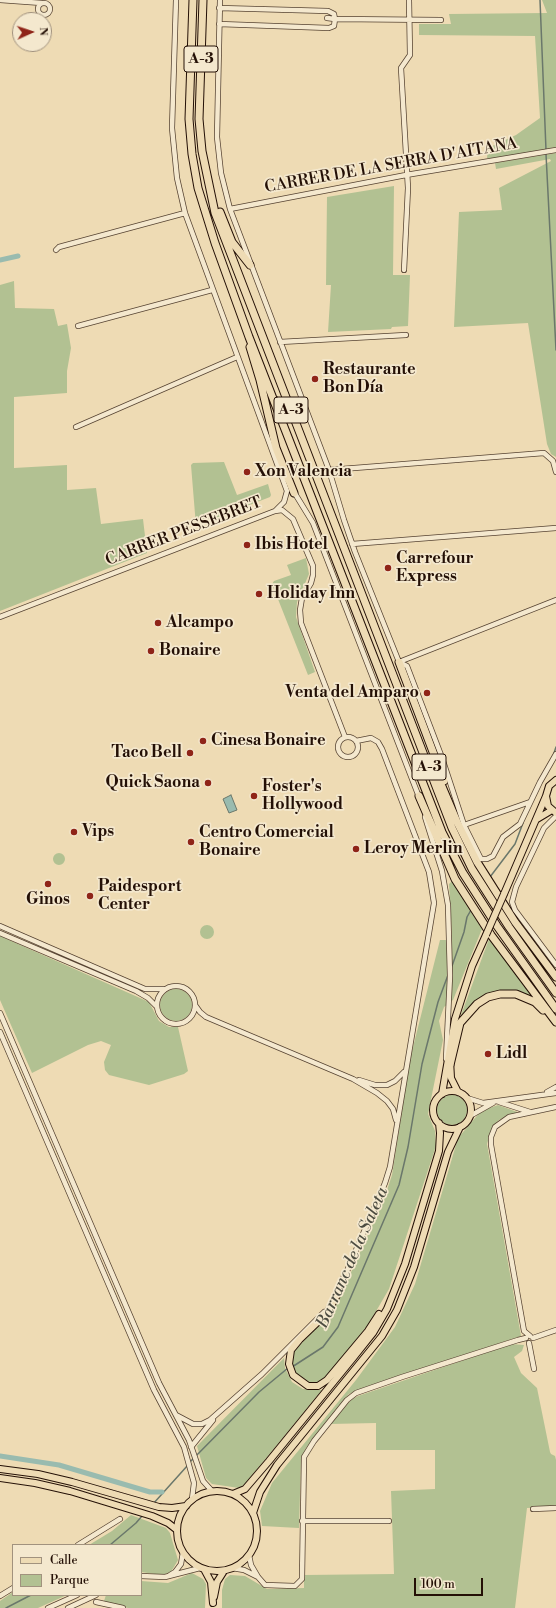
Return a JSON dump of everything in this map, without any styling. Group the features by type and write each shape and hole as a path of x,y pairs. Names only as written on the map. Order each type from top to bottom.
{"highway":[{"name":"A-3","path":"193,0 189,119 192,154 205,216 249,337 444,837 463,873 496,926 556,1009"},
{"name":"A-3","path":"203,0 199,119 202,151 215,213 452,828 472,869 502,916 556,993"},
{"path":"208,185 232,242 250,265"},
{"path":"249,337 250,350 260,380 276,448 294,493"},
{"path":"399,662 466,841"},
{"path":"390,664 404,691 450,808 466,841 479,860 505,907 556,977"},
{"path":"419,796 455,879 489,935 556,1022"},
{"path":"529,941 536,946 556,972"},
{"path":"448,1066 460,1023 477,1004 488,997 500,994 516,994 526,997 535,1002 556,1026"}],"main road":[{"path":"460,1127 449,1128 439,1123 435,1118 434,1108 435,1102 442,1094 455,1019 463,992 489,935 504,894 549,786 555,779"},
{"path":"536,820 554,811 546,801 546,796"},
{"path":"253,1513 260,1492 277,1465 382,1336 397,1310 414,1267 448,1152 460,1127 470,1116 471,1110 467,1098 458,1092 451,1078 448,1066"},
{"path":"442,1094 447,1092 458,1092"},
{"path":"233,1494 245,1489 318,1401 373,1332 390,1303 406,1264 438,1151 440,1133 439,1123"},
{"path":"345,1276 341,1288 327,1313 300,1339 291,1350 289,1364 293,1375 308,1386 318,1386 327,1380 368,1331 383,1308 390,1303"},
{"path":"0,1469 38,1474 72,1482 159,1507 172,1508 186,1506"},
{"path":"0,1478 70,1491 152,1516 168,1523 177,1530"},
{"path":"212,1491 223,1491 233,1494 244,1502 253,1513 257,1527 256,1541 249,1554 242,1562 232,1568 224,1571 202,1568 190,1561 178,1542 177,1530 179,1517 192,1499 202,1494 212,1491"},
{"path":"202,1568 210,1582 212,1606"},
{"path":"212,1606 217,1582 224,1571"}],"street":[{"path":"0,0 49,4 50,11 44,15 26,3"},
{"path":"176,0 173,134 177,178 185,213 212,290 287,491 284,502 275,511"},
{"path":"220,0 217,137 221,173 230,209 250,265 330,470 352,544 399,662 407,666 441,755 464,825 479,860 487,859 493,856 503,837 520,824 556,754"},
{"path":"404,270 408,188 406,175 401,68 410,55 409,0"},
{"path":"38,10 38,6 42,3"},
{"path":"219,24 328,28 334,26 336,19 334,14 328,12 220,8"},
{"path":"327,18 441,20"},
{"name":"CARRER DE LA SERRA D'AITANA","path":"230,209 406,175 556,150"},
{"path":"56,250 59,247 185,213"},
{"path":"78,326 212,290"},
{"path":"280,342 406,336"},
{"path":"76,427 237,357"},
{"path":"330,470 544,453 553,461 556,472"},
{"path":"280,470 313,524 419,796 444,880 449,929 450,976 448,1066"},
{"name":"CARRER PESSEBRET","path":"0,618 275,511 282,510 293,519 312,566 313,575 311,583 302,598 300,610 301,623 345,737"},
{"path":"352,544 556,528"},
{"path":"399,662 556,600"},
{"path":"345,737 351,737 356,741 358,747 355,753 349,757 343,756 338,747 340,741 345,737"},
{"path":"176,1415 189,1423 207,1423 325,1311 332,1302 345,1276 385,1184 390,1167 434,903 428,872 382,749 378,742 371,738 356,741"},
{"path":"464,825 530,802"},
{"path":"556,816 544,828 516,887 512,902 515,910 556,965"},
{"path":"0,926 145,989 164,989 170,986 182,986 191,992 195,1005 206,1017 353,1079 377,1093 387,1101 393,1109 397,1128"},
{"path":"0,933 136,991 148,998 156,1006 162,1018 173,1024 180,1024 191,1017 195,1005"},
{"path":"156,1006 157,1000 164,989"},
{"path":"0,1013 159,1383 192,1449 203,1481 212,1491"},
{"path":"0,1032 154,1390 187,1456 194,1483 192,1499"},
{"path":"353,1079 375,1085 387,1085 396,1081 402,1075 406,1065"},
{"path":"545,1093 556,1087"},
{"path":"467,1098 479,1103 502,1101 545,1093 556,1093"},
{"path":"470,1116 485,1106 502,1101 531,1112"},
{"path":"534,1369 528,1339 524,1331 491,1145 491,1136 495,1127 509,1117 556,1107"},
{"path":"249,1554 258,1577 265,1585 270,1587 295,1586 302,1579 304,1457 314,1441 347,1400 356,1393 402,1377 556,1330"},
{"path":"192,1449 216,1415"},
{"path":"533,1509 556,1508"},
{"path":"80,1544 120,1519"},
{"path":"302,1521 389,1521"},
{"path":"165,1578 175,1572 181,1564 183,1552"},
{"path":"142,1576 165,1578 202,1568"},
{"path":"232,1568 244,1570 258,1577"},
{"path":"0,1596 12,1589"},
{"path":"48,1608 75,1596"},
{"path":"68,1608 95,1596"},
{"path":"94,1608 97,1596"},
{"path":"96,1602 123,1608"}],"green space":[{"path":"542,0 556,0 556,147 500,158 487,158 488,148 516,135 540,118 535,36 419,35 419,24 451,24 449,14 547,13"},
{"path":"556,153 556,457 551,454 547,444 528,323 454,327 459,212 502,210 499,188 551,161 550,159 496,169 495,163"},
{"path":"394,186 393,275 410,275 408,326 392,327 391,329 328,332 331,285 326,285 327,197"},
{"path":"14,281 15,308 54,309 58,326 67,324 71,348 67,371 67,393 14,397 14,468 67,465 67,490 96,488 101,524 143,519 147,553 0,611 0,285"},
{"path":"224,462 237,495 268,484 271,495 270,497 196,526 191,465 193,463"},
{"path":"306,558 309,574 297,602 296,617 315,672 308,675 272,584 274,581 291,575 287,565"},
{"path":"57,853 61,853 65,859 61,865 57,865 53,861 53,857"},
{"path":"452,881 482,929 453,1000 444,1007 439,1021 443,1040 428,1114 435,1131 436,1146 389,1289 368,1325 330,1374 320,1382 307,1382 300,1378 294,1371 291,1362 293,1352 335,1308 384,1199 392,1175 410,1059 440,940 446,940 452,935 449,884"},
{"path":"207,925 212,927 214,932 212,937 207,939 202,937 200,932 202,927"},
{"path":"0,936 149,1002 159,1021 169,1027 178,1027 188,1071 184,1074 149,1085 109,1075 105,1070 104,1062 111,1045 101,1041 88,1045 32,1073 0,1000"},
{"path":"489,939 534,998 485,996 476,1000 461,1015"},
{"path":"173,989 179,989 189,996 192,1005 191,1011 185,1018 179,1021 173,1021 163,1014 160,1008 160,1002 167,992"},
{"path":"452,1095 463,1099 467,1110 463,1121 452,1125 441,1121 437,1110 441,1099"},
{"path":"498,1105 520,1113 510,1115 499,1120 492,1128 487,1144 521,1336 349,1394 306,1448 301,1459 299,1528 262,1526 260,1511 272,1483 356,1380 395,1327 415,1284 458,1138 481,1111"},
{"path":"511,1344 524,1345 522,1351 514,1357 521,1373 537,1388 550,1452 555,1456 556,1460 556,1507 527,1508 515,1608 222,1608 222,1590 225,1579 230,1575 245,1576 267,1589 272,1589 304,1588 304,1575 394,1574 391,1491 435,1489 435,1450 376,1450 376,1423 330,1424 351,1400 358,1396"},
{"path":"284,1358 285,1368 292,1382 303,1389 322,1390 245,1484 239,1488 212,1484 206,1478 197,1446"},
{"path":"131,1515 166,1528 170,1533 178,1560 171,1572 162,1575 142,1572 142,1544 91,1544 112,1531"},
{"path":"192,1573 203,1579 206,1584 205,1608 128,1608 105,1603 104,1601 106,1596 142,1596 142,1581 168,1583"},
{"path":"12,1593 12,1596 65,1596 38,1608 0,1608 0,1601"}],"water":[{"path":"231,795 237,810 229,813 223,799"}],"waterway":[{"path":"540,0 546,150"},
{"path":"546,154 556,350"},
{"path":"0,260 18,256"},
{"path":"554,753 556,747"},
{"path":"490,877 515,844 523,823"},
{"name":"Barranc de la Saleta","path":"452,966 464,932 467,917 471,910"},
{"name":"Barranc de la Saleta","path":"292,1367 323,1347 338,1327 399,1185 408,1147 422,1064 438,1002 448,975"},
{"name":"Barranc de la Saleta","path":"190,1462 259,1392 288,1368"},
{"path":"0,1456 59,1465 150,1492 162,1492"},
{"name":"Barranc de la Saleta","path":"153,1504 188,1465"},
{"name":"Barranc de la Saleta","path":"111,1544 142,1516"},
{"name":"Barranc de la Saleta","path":"6,1608 29,1596"}],"place":[{"name":"Restaurante Bon Día","path":"315,379"},
{"name":"Xon Valencia","path":"247,472"},
{"name":"Ibis Hotel","path":"247,545"},
{"name":"Carrefour Express","path":"388,568"},
{"name":"Holiday Inn","path":"259,594"},
{"name":"Alcampo","path":"158,623"},
{"name":"Bonaire","path":"151,651"},
{"name":"Venta del Amparo","path":"427,693"},
{"name":"Cinesa Bonaire","path":"203,741"},
{"name":"Taco Bell","path":"190,753"},
{"name":"Quick Saona","path":"208,783"},
{"name":"Foster's Hollywood","path":"254,796"},
{"name":"Vips","path":"74,832"},
{"name":"Centro Comercial Bonaire","path":"191,842"},
{"name":"Leroy Merlin","path":"356,849"},
{"name":"Ginos","path":"48,884"},
{"name":"Paidesport Center","path":"90,896"},
{"name":"Lidl","path":"488,1054"}]}
